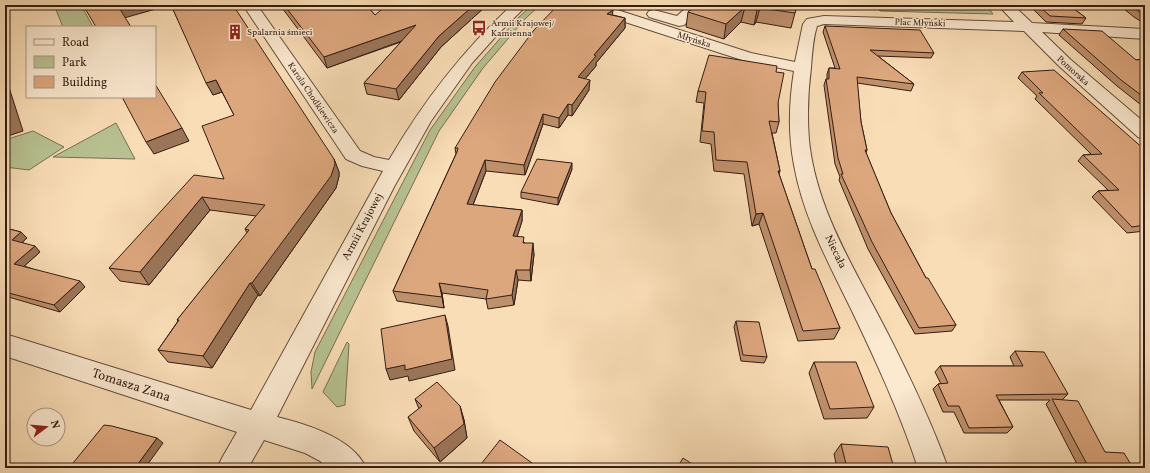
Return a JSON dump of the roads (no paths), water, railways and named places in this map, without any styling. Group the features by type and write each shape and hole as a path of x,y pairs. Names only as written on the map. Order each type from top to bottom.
{"street":[{"name":"Karola Chodkiewicza","path":"250,5 353,155 369,162 395,167"},
{"name":"Armii Krajowej","path":"232,468 258,426 395,167 435,100 474,51 520,5"},
{"name":"Młyńska","path":"587,5 629,9 748,56 803,68"},
{"path":"629,9 679,22 698,5"},
{"path":"863,5 872,22"},
{"name":"Pomorska","path":"1005,5 1070,68 1145,133"},
{"name":"Plac Młyński","path":"812,22 824,20 1027,27 1145,34"},
{"name":"Niecała","path":"812,22 809,28 803,68 799,103 799,127 802,154 813,202 834,253 882,347 901,388 933,468"},
{"name":"Tomasza Zana","path":"5,346 258,426 295,435 330,451 351,468"}],"place":[{"name":"Armii Krajowej/ Kamienna","path":"479,28"},
{"name":"Spalarnia śmieci","path":"235,32"}]}
